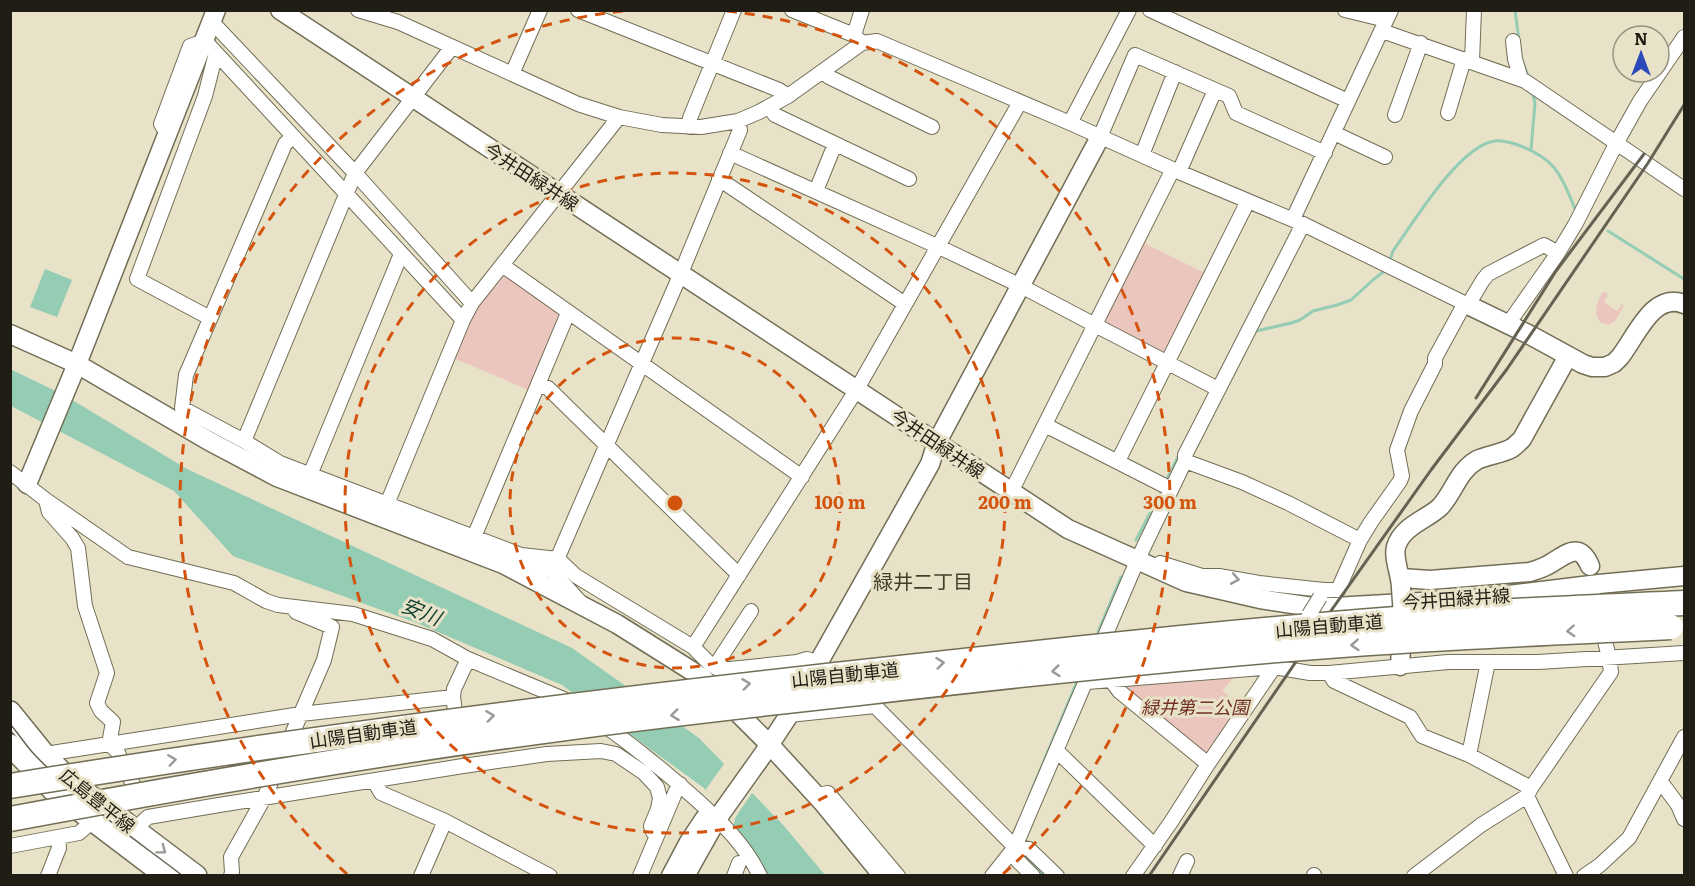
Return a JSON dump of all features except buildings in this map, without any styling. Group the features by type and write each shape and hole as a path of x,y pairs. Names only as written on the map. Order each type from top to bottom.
{"highway":[{"name":"山陽自動車道","path":"10,786 151,763 390,729 770,682 1290,628 1498,612 1684,603"},
{"name":"山陽自動車道","path":"10,819 383,754 558,729 761,704 1066,670 1280,650 1501,635 1671,627"}],"main road":[{"name":"広島豊平線","path":"10,712 44,754 70,781 142,823 196,876"},
{"name":"広島豊平線","path":"14,754 54,791 166,876"}],"street":[{"name":"今井田緑井線","path":"280,10 1068,529 1186,582 1260,599 1306,606 1334,607 1474,599 1684,576"},
{"path":"358,10 400,16 452,47 578,104 619,117 662,125 690,127 738,121 788,96 823,71 858,39 862,10"},
{"path":"512,74 540,10"},
{"path":"578,10 779,90 788,96"},
{"path":"690,127 690,118 734,10"},
{"path":"792,10 858,39 877,41 1298,221 1592,367 1605,367 1614,363 1655,308 1667,302 1684,301"},
{"path":"1070,123 1130,10"},
{"path":"1150,10 1348,101"},
{"path":"1345,10 1386,20 1421,43 1533,85 1684,189"},
{"path":"1448,113 1468,60 1474,10"},
{"path":"210,318 137,279 205,96 214,16"},
{"path":"214,16 472,303"},
{"path":"993,876 1015,848 1137,561 1185,461 1185,455 1298,221 1324,153 1386,20"},
{"path":"1508,324 1558,253 1640,101 1684,37"},
{"path":"1513,41 1521,79"},
{"path":"1395,116 1421,43"},
{"path":"27,484 168,135 210,47"},
{"path":"210,47 463,320"},
{"path":"244,441 355,173 452,47"},
{"path":"670,876 689,842 714,814 763,745 930,464 937,442 1100,136 1135,55 1228,96 1236,113 1324,153"},
{"path":"823,71 829,77 932,127"},
{"path":"1142,155 1175,72"},
{"path":"1011,492 1215,90"},
{"path":"693,647 857,389 1020,102"},
{"path":"769,106 775,115 909,179"},
{"path":"387,504 472,303 619,117"},
{"path":"555,565 740,130 738,121"},
{"path":"1334,133 1384,157"},
{"path":"292,136 285,144 186,375 182,408 280,463 521,555 555,565 693,647 711,665 720,670 813,661"},
{"path":"816,191 835,144"},
{"path":"730,153 1021,286 1218,389"},
{"path":"719,180 905,304"},
{"path":"1118,460 1248,201"},
{"path":"1137,561 1160,563 1202,576 1219,576 1322,594 1338,590 1360,540 1400,481 1402,476 1397,450 1412,411 1435,364 1435,358 1466,304 1493,270 1544,245 1558,253"},
{"path":"310,475 401,254"},
{"path":"502,265 802,477"},
{"path":"474,537 568,313"},
{"path":"10,334 277,477 503,564 617,624 703,678 763,745 817,795 883,876"},
{"path":"1400,666 1403,616 1396,547 1403,535 1417,522 1438,509 1464,470 1478,460 1511,449 1522,439 1568,356"},
{"path":"538,384 548,388 740,575"},
{"path":"1045,425 1118,460 1171,489"},
{"path":"1185,461 1242,482 1360,540"},
{"path":"10,472 128,557 234,583 266,601 332,627 324,660 301,714 264,798 231,857 231,876"},
{"path":"46,500 49,512 78,548 85,606 106,673 97,703 101,711 114,722 109,744"},
{"path":"1401,583 1524,573 1545,567 1570,551 1578,551 1586,556 1590,566 1600,576 1591,587"},
{"path":"503,564 555,565"},
{"path":"555,565 585,607"},
{"path":"1414,876 1529,792 1611,672 1591,587 1580,578 1590,566"},
{"path":"1133,876 1322,594"},
{"path":"278,605 353,614 432,639 468,659 573,703 640,751 714,814 740,842 751,857 760,876"},
{"path":"720,670 719,660 751,611"},
{"path":"1087,682 1274,667 1310,673 1329,673 1448,662 1557,661 1684,653"},
{"path":"463,766 453,697 454,689 468,659"},
{"path":"763,745 789,715 813,661"},
{"path":"1469,755 1488,662"},
{"path":"1329,673 1334,681 1410,717 1422,736 1469,755 1529,792 1566,876"},
{"path":"1112,680 1119,691 1208,764"},
{"path":"14,754 44,754 301,714 453,697"},
{"path":"789,715 875,706 1015,848 1017,861 1033,876"},
{"path":"1584,876 1600,865 1629,838 1684,737"},
{"path":"109,744 117,751 146,810 142,823 264,798 463,766 547,753 601,751 616,754 644,773 657,787 660,798 651,826 657,835"},
{"path":"1057,752 1155,846"},
{"path":"374,781 381,793 446,821 550,876"},
{"path":"1661,782 1678,805 1684,819"},
{"path":"640,876 680,784"},
{"path":"817,795 828,793 898,876"},
{"path":"685,876 714,814"},
{"path":"10,846 79,833 93,821"},
{"path":"421,876 446,821"},
{"path":"48,876 59,848 58,837"},
{"path":"1015,848 1029,849 1057,876"},
{"path":"1180,876 1188,861"}],"green space":[{"path":"1144,243 1205,273 1166,352 1162,354 1104,325 1103,321"},
{"path":"501,277 506,277 558,313 560,322 531,391 453,358 475,308"},
{"path":"1605,292 1608,294 1604,302 1617,311 1622,304 1624,306 1615,321 1608,325 1600,322 1596,311 1600,296"},
{"name":"緑井第二公園","path":"1238,673 1222,691 1242,705 1205,753 1125,690 1120,681"}],"water":[{"path":"45,269 72,280 57,317 30,307"},
{"name":"安川","path":"10,369 64,395 187,469 572,648 699,738 784,826 825,875 768,875 704,788 562,685 417,623 233,556 174,491 11,406"}],"pier":[{"path":"726,761 754,790 735,818 733,831 704,792"}],"waterway":[{"path":"1515,10 1519,41"},
{"path":"1522,60 1528,76"},
{"path":"1531,149 1535,103 1532,90"},
{"path":"1391,257 1425,205 1453,170 1481,146 1495,141 1504,141 1531,150 1550,163 1561,178 1576,211"},
{"path":"1608,231 1684,279"},
{"path":"1252,332 1291,323 1313,311 1351,300 1386,270"},
{"path":"1166,481 1179,455"},
{"path":"1136,540 1162,490"},
{"path":"1096,637 1121,577"},
{"path":"1029,797 1078,679"},
{"path":"1026,857 1045,876"}],"tram line":[{"path":"10,724 33,753 68,787 105,818 183,876"}],"railway":[{"path":"1149,876 1328,615 1431,470 1507,369 1648,163 1684,105"},
{"path":"1476,398 1556,271 1644,154"}],"district":[{"name":"緑井二丁目","path":"923,580"}]}
